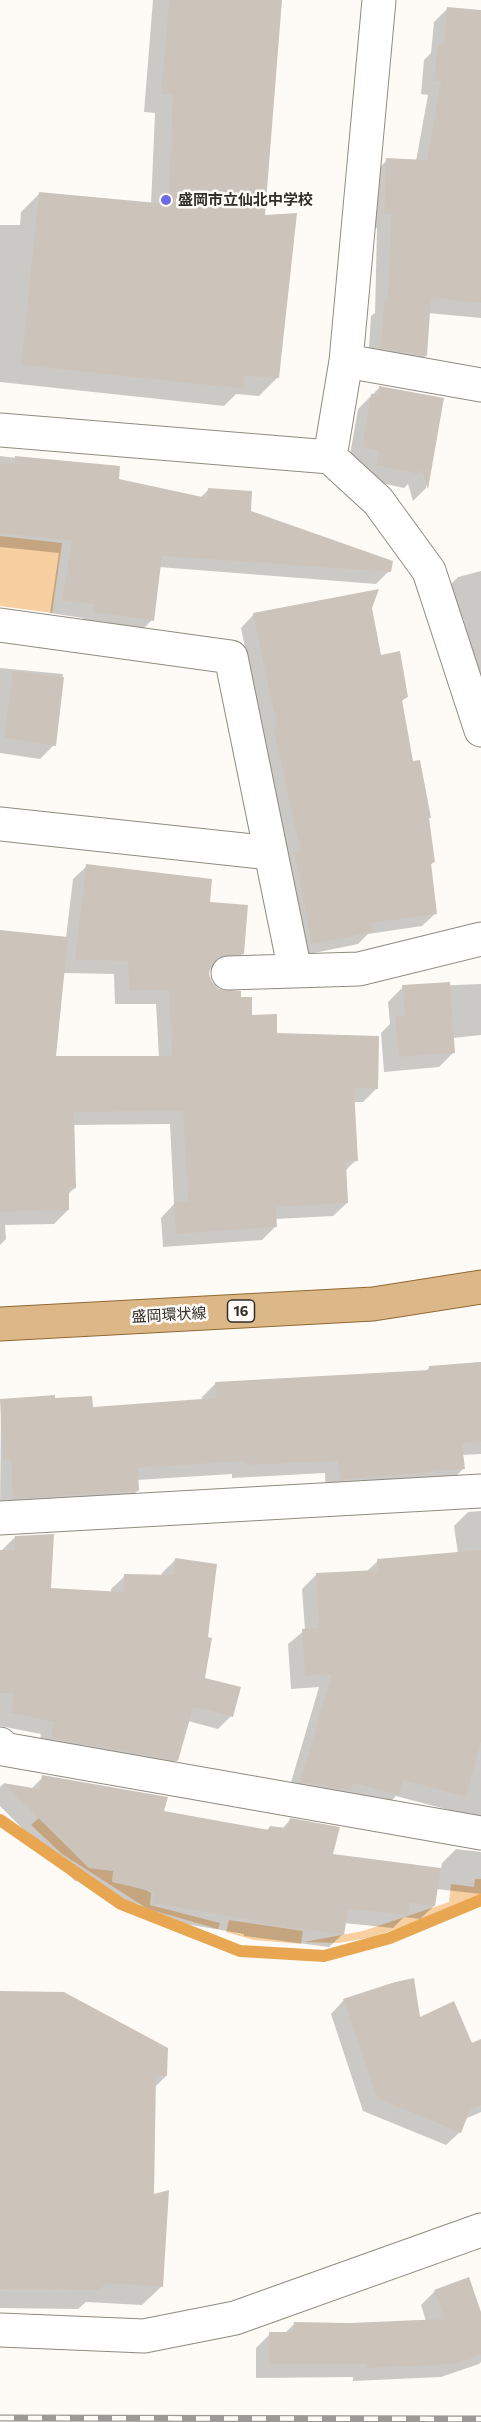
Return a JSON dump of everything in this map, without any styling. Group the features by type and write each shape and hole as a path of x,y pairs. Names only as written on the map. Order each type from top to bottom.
{"main road":[{"name":"盛岡環状線","path":"0,1324 373,1304 481,1287"}],"street":[{"path":"330,457 346,361 379,0"},
{"path":"346,361 481,385"},
{"path":"0,430 330,457 378,501 429,570 481,730"},
{"path":"0,624 231,657 295,971"},
{"path":"0,824 271,853"},
{"path":"228,973 359,969 481,939"},
{"path":"0,1518 481,1491"},
{"path":"0,1744 3,1749 481,1833"},
{"path":"0,2330 144,2336 235,2318 481,2230"}],"shaded area":[{"path":"0,536 62,543 52,613 0,606"},
{"path":"39,1818 89,1868 114,1871 151,1893 150,1905 220,1923 218,1929 148,1909 62,1854 31,1825"},
{"path":"475,1879 481,1879 481,1896 424,1919 373,1937 339,1943 304,1942 363,1931 449,1902 451,1884 474,1887"},
{"path":"229,1920 303,1931 301,1944 254,1940 226,1932"}],"building":[{"path":"169,0 282,0 265,215 297,213 279,378 245,376 244,389 21,365 39,192 168,204 173,95 161,94"},
{"path":"447,7 481,10 481,303 431,298 427,356 381,348 384,301 388,301 391,214 384,214 386,158 427,160 441,81 434,81 438,44 444,45"},
{"path":"379,386 444,398 428,489 421,469 419,474 376,465 379,451 362,447 371,394 378,394"},
{"path":"15,456 120,466 119,479 207,498 208,488 252,491 251,511 393,561 391,572 162,556 154,621 94,612 95,605 62,600 72,541 0,533 0,463 15,464"},
{"path":"379,589 372,608 381,655 400,651 408,697 402,700 413,761 420,760 431,818 429,818 435,862 431,863 437,914 371,923 373,932 312,944 294,852 300,850 273,727 277,727 253,613"},
{"path":"13,671 64,677 56,746 4,738"},
{"path":"86,864 212,879 210,902 248,905 244,954 219,957 211,965 209,974 212,982 219,989 241,991 241,997 252,997 252,1015 277,1014 277,1033 379,1036 378,1089 354,1088 358,1161 346,1162 348,1203 276,1207 277,1227 176,1234 174,1202 188,1201 183,1111 74,1112 76,1188 69,1189 69,1210 0,1212 0,930 68,937 56,1056 172,1056 169,990 129,991 128,961 75,960"},
{"path":"450,982 455,1053 399,1057 395,1016 405,1015 402,985"},
{"path":"481,1362 481,1442 462,1444 465,1469 339,1480 338,1461 245,1465 244,1461 138,1468 139,1491 13,1499 11,1459 3,1460 0,1399 55,1395 55,1398 92,1396 93,1407 216,1398 215,1382 429,1370 429,1366"},
{"path":"54,1534 51,1588 123,1592 124,1574 173,1575 175,1558 217,1564 208,1637 212,1638 205,1678 241,1687 233,1717 193,1708 178,1761 50,1738 54,1722 10,1713 14,1693 0,1693 0,1550 15,1551 15,1536"},
{"path":"481,1550 481,1742 466,1797 403,1780 399,1795 353,1783 351,1791 300,1782 332,1674 305,1676 302,1629 319,1628 316,1573 378,1570 377,1559"},
{"path":"42,1775 168,1797 164,1811 269,1830 270,1826 287,1828 290,1818 340,1827 333,1854 441,1868 435,1906 410,1903 408,1915 348,1909 344,1935 256,1923 257,1921 152,1903 154,1892 112,1882 113,1871 89,1868 3,1783 39,1789"},
{"path":"414,1978 420,2017 454,2001 472,2043 481,2039 481,2105 470,2110 461,2133 377,2098 343,1999"},
{"path":"0,1991 64,1992 168,2048 167,2076 156,2076 154,2194 169,2190 163,2287 107,2283 99,2290 0,2289"},
{"path":"469,2277 481,2312 481,2355 456,2364 367,2368 367,2364 269,2364 269,2332 293,2332 294,2322 349,2323 444,2319 434,2290"}],"waterway":[{"path":"0,1820 121,1904 240,1951 324,1956 390,1938 481,1900"}],"railway":[{"path":"0,2418 481,2419"}],"place":[{"name":"盛岡市立仙北中学校","path":"166,200"}]}
